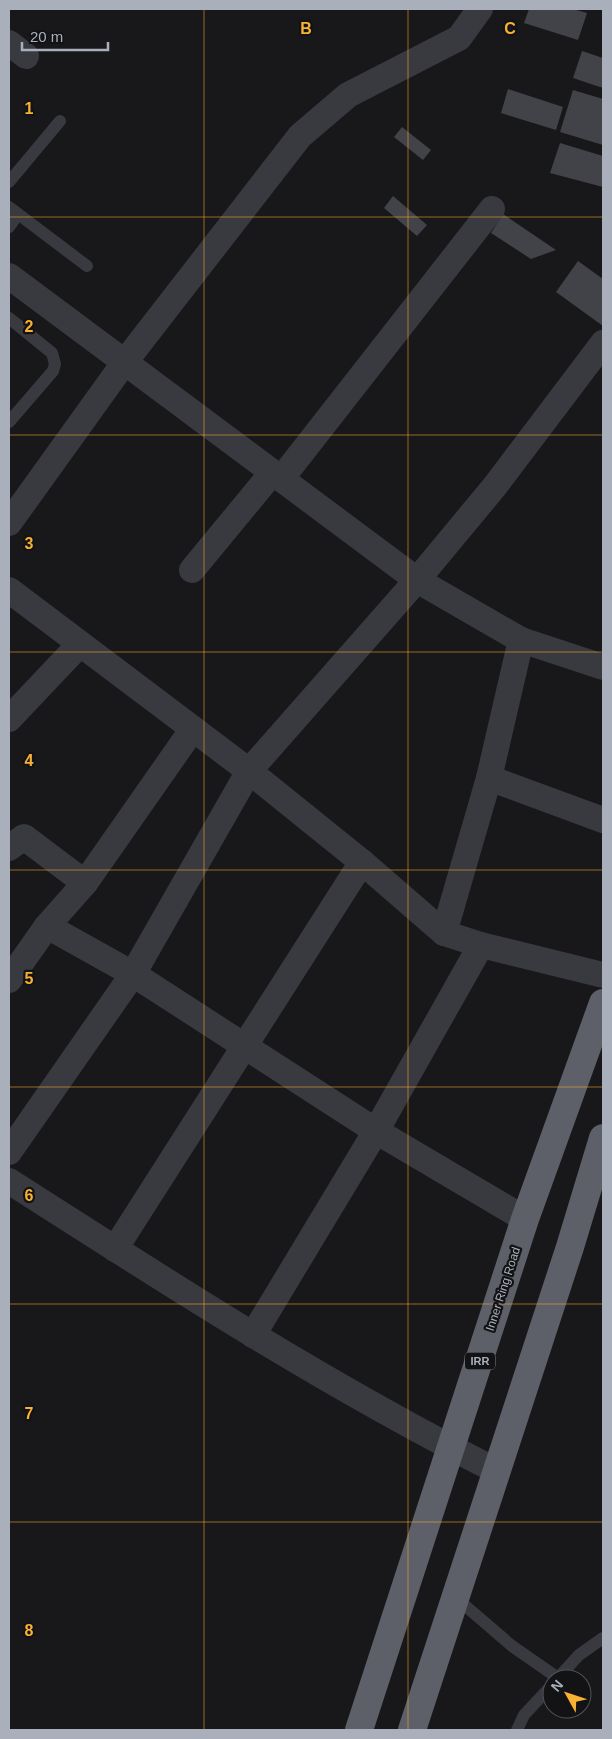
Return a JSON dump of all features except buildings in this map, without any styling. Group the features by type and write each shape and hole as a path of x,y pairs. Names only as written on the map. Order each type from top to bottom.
{"highway":[{"name":"Inner Ring Road","path":"361,1725 525,1219 603,1003"},
{"path":"412,1730 603,1138"}],"street":[{"path":"9,523 124,363 300,136 348,95 459,38 480,9"},
{"path":"192,570 276,476 492,209"},
{"path":"9,276 417,580 520,640 603,667"},
{"path":"9,1152 133,974 249,771 417,580 495,486 603,343"},
{"path":"9,590 192,730 249,771 362,862 444,933 481,945 603,975"},
{"path":"444,933 489,778 520,640"},
{"path":"9,719 80,644"},
{"path":"9,980 47,926 85,883 192,730"},
{"path":"489,778 603,820"},
{"path":"9,848 24,836 85,883"},
{"path":"115,1249 362,862"},
{"path":"47,926 133,974 376,1131 525,1219"},
{"path":"253,1336 376,1131 481,945"},
{"path":"9,1181 253,1336 452,1448 497,1471"}],"lane":[{"path":"9,182 60,121"},
{"path":"9,227 13,211 87,266"},
{"path":"9,318 52,353 55,364 53,371 9,422"},
{"path":"455,1597 542,1670"},
{"path":"567,1669 579,1655 603,1638"},
{"path":"516,1730 524,1715 542,1696"}]}
